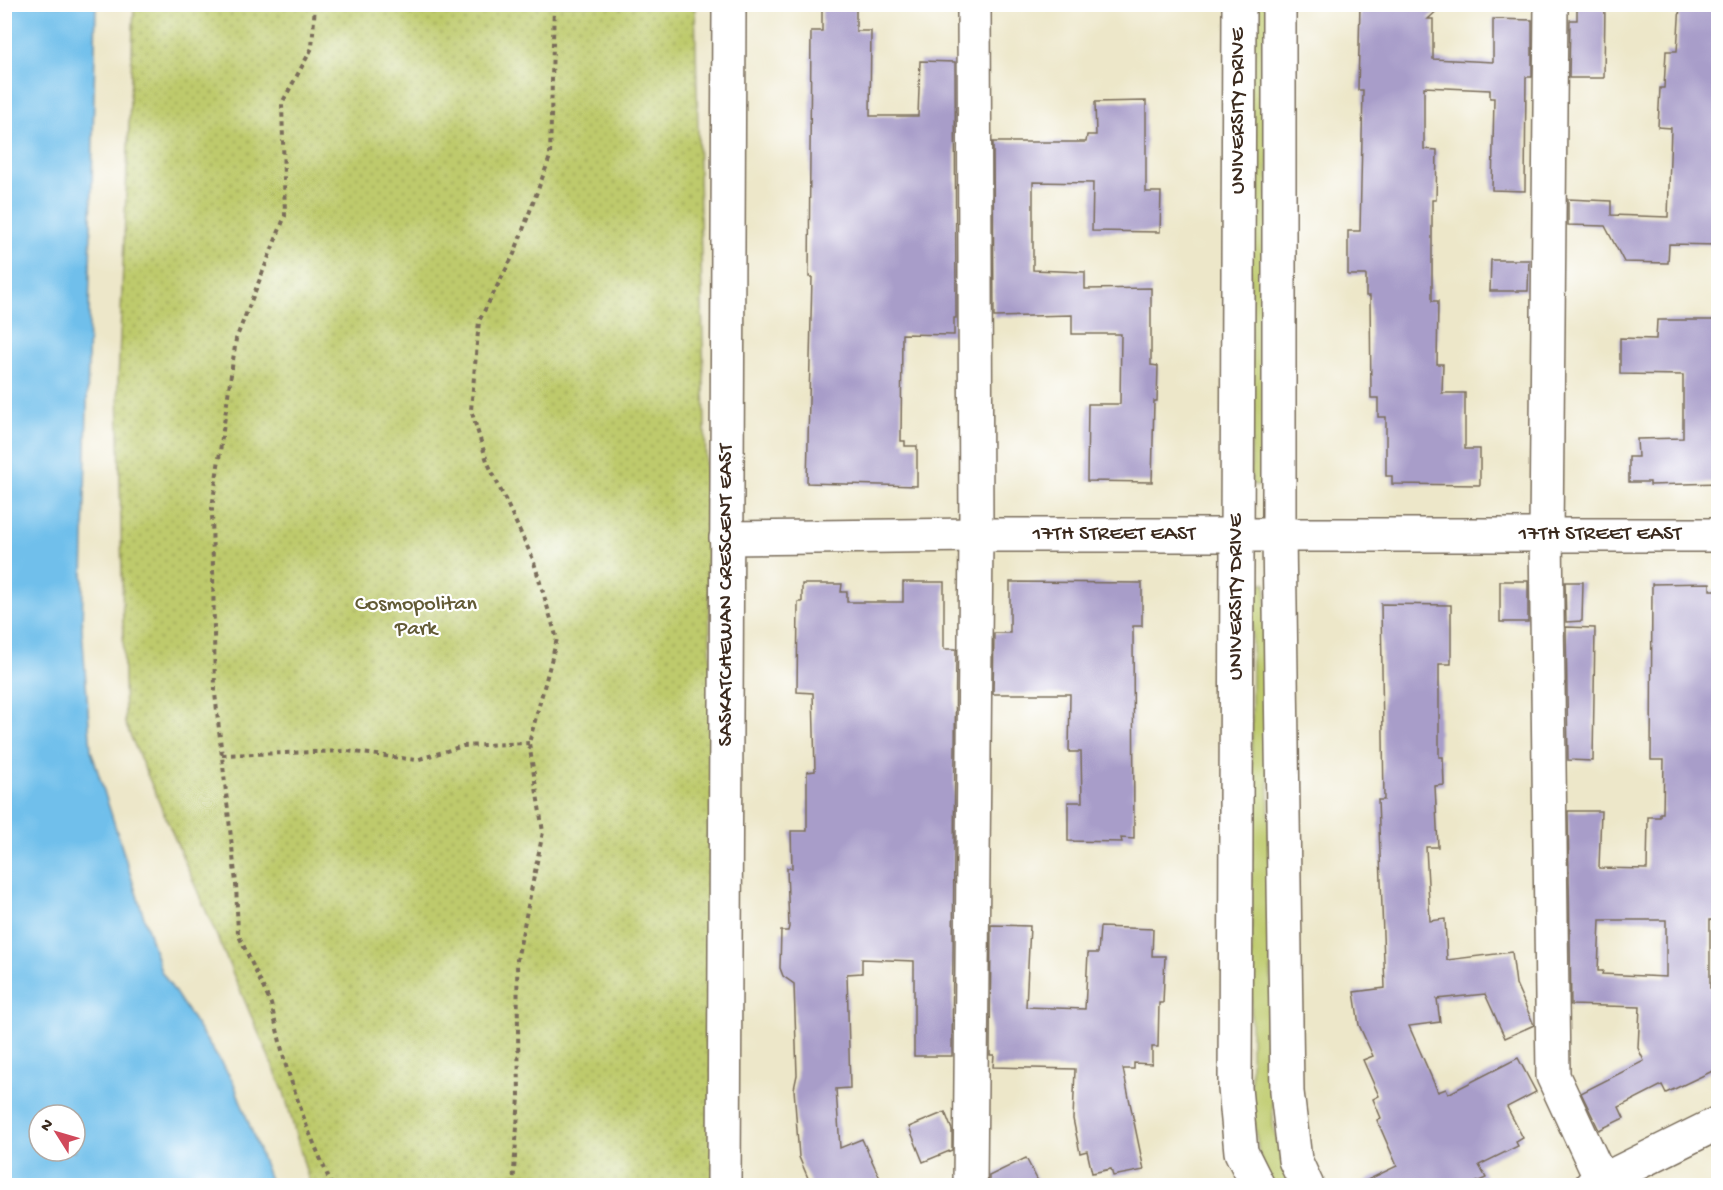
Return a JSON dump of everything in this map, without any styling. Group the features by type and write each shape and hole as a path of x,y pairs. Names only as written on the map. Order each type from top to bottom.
{"street":[{"name":"SASKATCHEWAN CRESCENT EAST","path":"724,1185 729,4"},
{"path":"970,1185 976,535 974,4"},
{"name":"UNIVERSITY DRIVE","path":"1239,4 1236,1088 1241,1152 1258,1185"},
{"name":"UNIVERSITY DRIVE","path":"1279,4 1279,535 1287,1092 1295,1160 1307,1185"},
{"path":"1551,4 1546,534 1553,1076 1599,1184 1719,1123"},
{"name":"17TH STREET EAST","path":"726,538 1237,534 1719,535"}],"path":[{"path":"315,4 312,48 282,103 285,216 236,339 212,508 215,693 236,883 238,934 271,1004 299,1106 332,1185"},
{"path":"513,1185 519,1097 517,960 543,832 529,743 557,639 533,559 487,461 471,410 479,321 514,254 550,157 554,4"},
{"path":"222,755 347,751 416,760 463,746 529,743"}],"green space":[{"name":"Cosmopolitan Park","path":"134,5 695,5 723,1185 310,1185 284,1092 125,723 118,383"},
{"path":"1249,5 1269,5 1267,486 1254,485 1251,482"},
{"path":"1252,583 1266,583 1273,1126 1284,1163 1295,1185 1272,1185 1259,1154 1251,1102"}],"water":[{"path":"5,4 96,5 82,629 91,750 161,971 233,1081 272,1185 5,1185"}],"building":[{"path":"822,4 856,4 856,31 871,31 870,116 918,116 920,61 955,62 956,318 954,318 954,335 902,334 901,441 905,441 905,446 917,446 917,486 807,483 812,277 809,277 811,31 822,31"},
{"path":"1360,4 1444,4 1428,19 1433,19 1433,59 1493,62 1493,19 1532,20 1532,77 1526,77 1525,191 1492,190 1494,98 1490,98 1490,90 1424,87 1424,149 1437,150 1436,200 1432,200 1432,301 1438,301 1437,364 1443,364 1442,393 1465,393 1465,449 1480,449 1480,485 1392,484 1392,476 1386,476 1386,417 1378,417 1378,398 1371,398 1370,296 1366,296 1366,275 1348,275 1348,231 1360,231 1363,90 1358,90"},
{"path":"1577,4 1605,4 1604,78 1569,78 1570,20 1577,20"},
{"path":"1680,4 1719,4 1719,245 1669,244 1668,263 1624,262 1605,226 1568,225 1568,199 1611,201 1611,215 1668,217 1671,128 1658,127 1660,88 1664,88 1666,51 1677,51"},
{"path":"1146,101 1146,192 1161,192 1160,232 1092,231 1093,183 1033,182 1033,270 1085,272 1085,289 1151,288 1151,365 1158,366 1157,401 1154,401 1152,482 1087,481 1088,404 1120,404 1121,334 1072,334 1072,315 994,317 993,142 1086,142 1087,135 1096,135 1095,102"},
{"path":"1491,260 1529,260 1528,291 1490,291"},
{"path":"1657,320 1718,320 1719,483 1650,485 1650,482 1629,482 1629,457 1638,457 1637,439 1683,438 1683,375 1620,374 1620,338 1656,339"},
{"path":"1500,581 1528,581 1528,622 1500,622"},
{"path":"903,582 944,582 944,649 956,649 952,1056 914,1056 914,961 862,959 862,973 847,974 850,1088 836,1089 840,1148 862,1139 883,1185 811,1185 799,1157 794,1089 797,1075 794,984 783,976 780,968 781,931 788,931 789,927 787,868 792,868 791,831 807,831 807,772 815,771 813,693 797,692 798,602 802,602 802,584 842,584 841,592 847,592 847,602 903,602"},
{"path":"1010,582 1142,583 1142,626 1133,626 1134,839 1121,838 1122,842 1068,841 1068,802 1082,802 1081,752 1069,752 1070,694 993,694 994,633 1010,633"},
{"path":"1565,582 1583,582 1582,621 1566,622"},
{"path":"1710,583 1710,590 1719,590 1719,920 1710,920 1710,988 1719,988 1719,1068 1666,1093 1662,1085 1619,1107 1624,1118 1599,1130 1581,1093 1644,1061 1638,1048 1640,1007 1571,1005 1568,811 1601,811 1599,868 1647,869 1648,817 1660,817 1660,813 1663,813 1664,760 1651,760 1652,584","holes":["1600,920 1666,920 1666,977 1602,974 1603,971 1598,971"]},
{"path":"1381,604 1451,605 1451,664 1439,664 1439,757 1443,757 1444,785 1435,786 1438,847 1426,847 1430,921 1445,919 1447,960 1512,952 1516,984 1534,1025 1505,1038 1485,994 1437,999 1440,1022 1409,1026 1438,1092 1446,1089 1448,1094 1518,1058 1536,1092 1507,1107 1523,1138 1516,1142 1518,1146 1479,1165 1486,1178 1470,1185 1357,1185 1397,1166 1377,1120 1381,1118 1373,1099 1379,1096 1363,1060 1373,1056 1359,1025 1354,992 1385,988 1378,800 1384,800"},
{"path":"1566,627 1595,628 1593,761 1568,760"},
{"path":"991,925 1030,926 1026,1007 1085,1009 1088,953 1098,953 1100,927 1153,929 1152,956 1165,956 1163,1003 1159,1003 1158,1047 1152,1047 1152,1064 1134,1063 1134,1069 1123,1069 1144,1170 1113,1176 1111,1169 1092,1173 1087,1151 1080,1153 1073,1119 1075,1069 993,1067 994,1055 990,1055"},
{"path":"945,1112 952,1130 952,1150 923,1162 909,1127"},
{"path":"1026,1158 1040,1185 989,1185 989,1176"}]}
